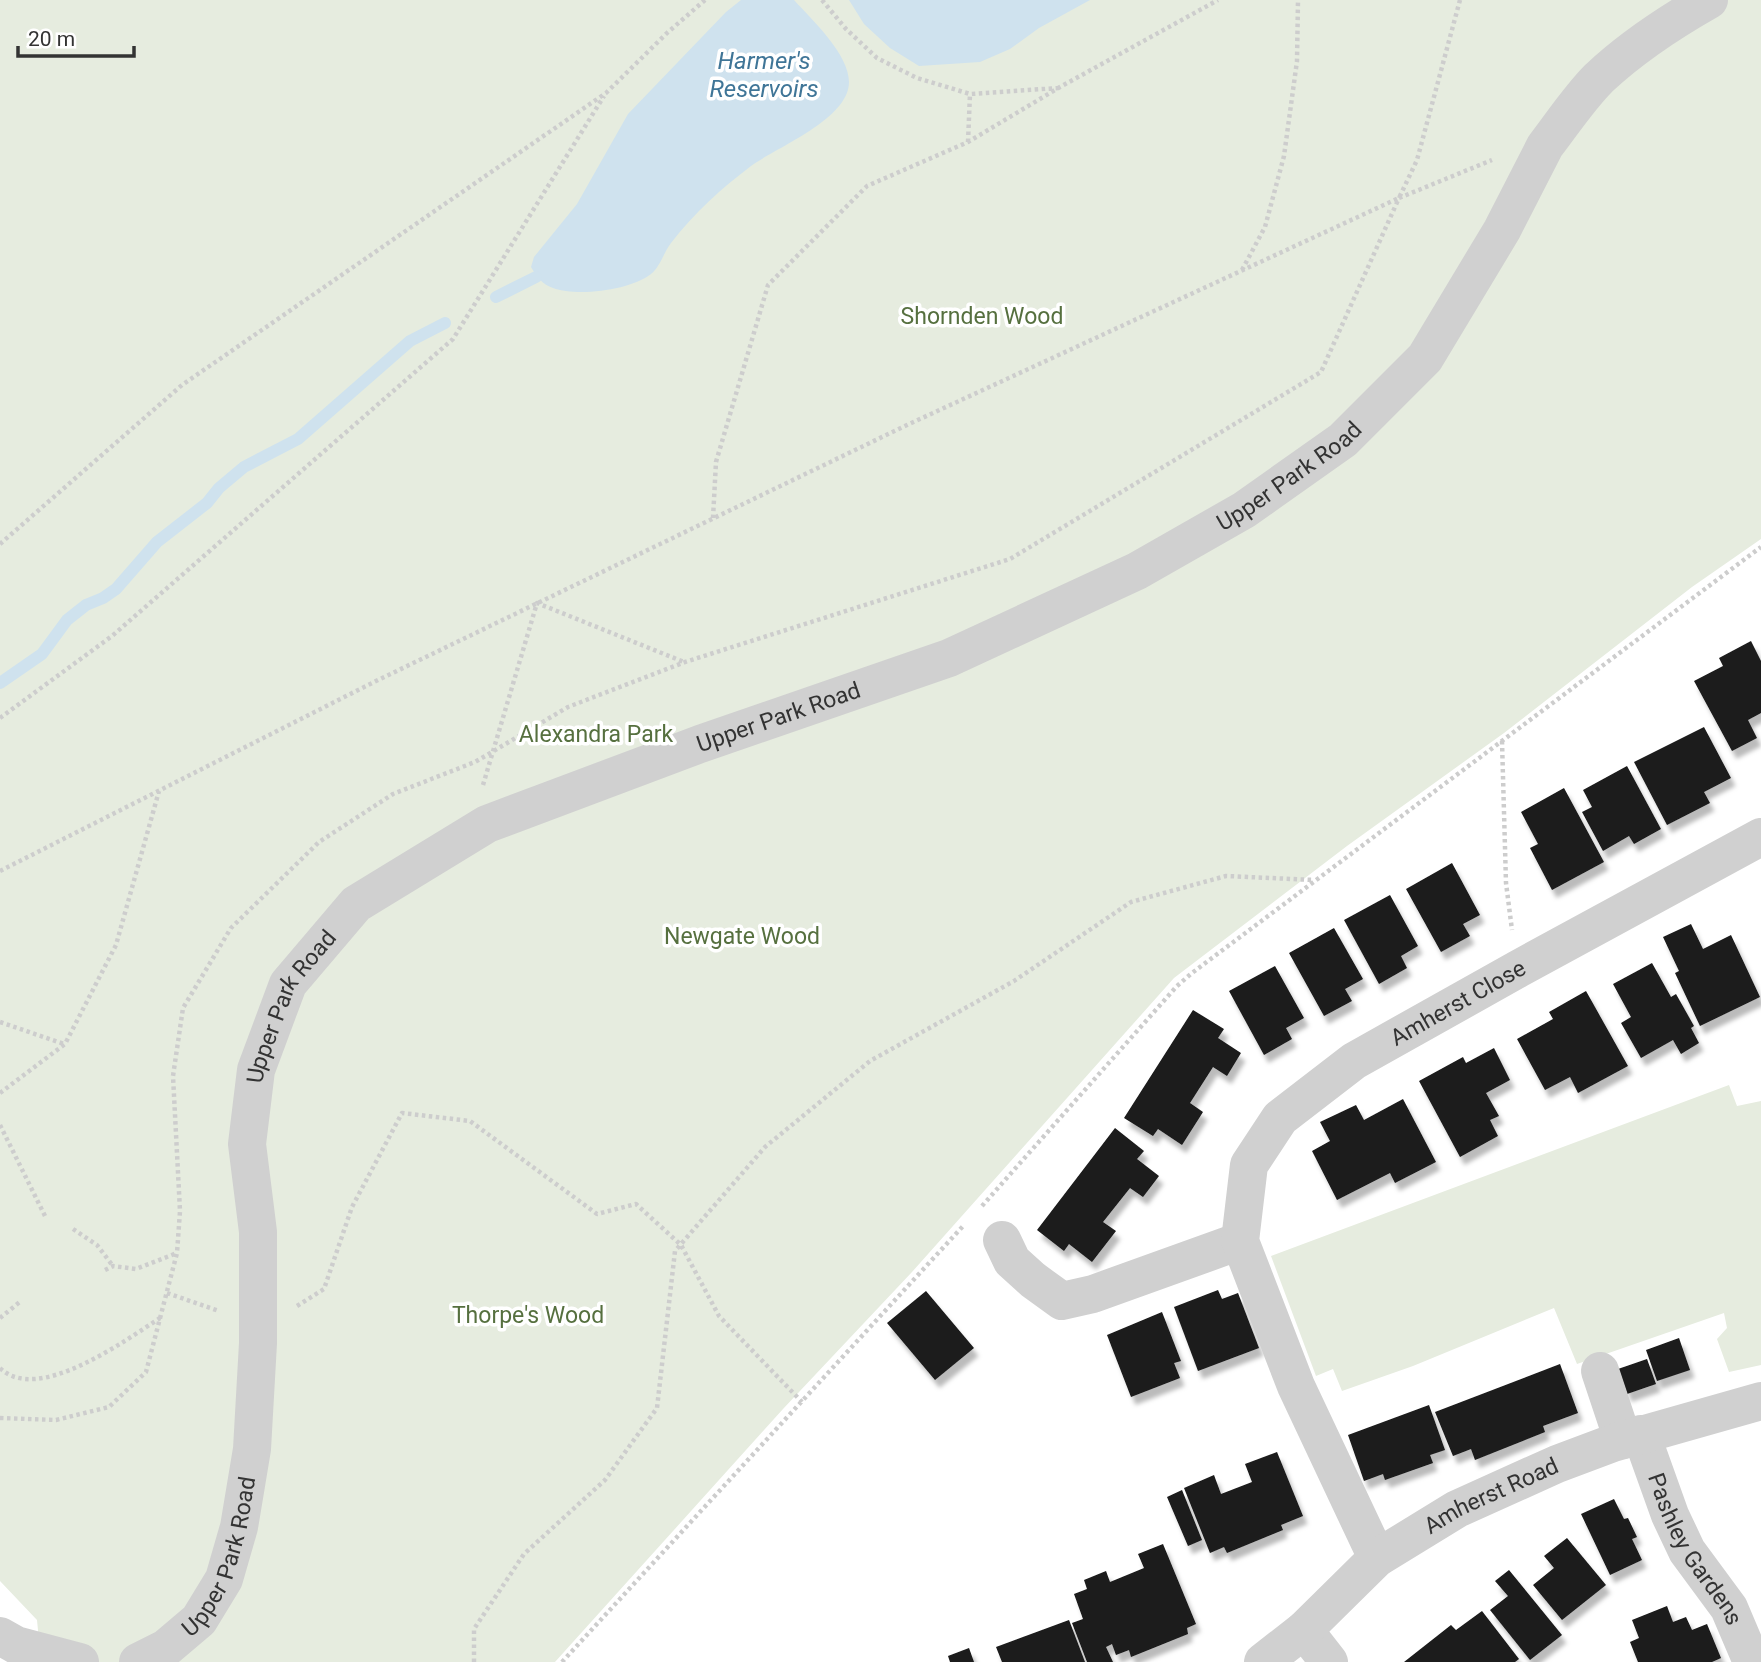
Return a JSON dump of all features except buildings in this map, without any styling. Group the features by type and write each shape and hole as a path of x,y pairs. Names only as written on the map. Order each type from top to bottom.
{"street":[{"name":"Upper Park Road","path":"138,1662 166,1648 200,1620 224,1579 239,1527 252,1449 258,1324 258,1232 247,1144 257,1070 288,984 356,904 487,824 700,744 949,658 1137,571 1244,510 1343,440 1425,358 1502,230 1552,136 1599,79 1673,21 1709,0"},
{"name":"Amherst Close","path":"1377,1559 1296,1386 1240,1241 1249,1166 1280,1118 1354,1061 1761,837"},
{"path":"1002,1240 1012,1261 1062,1301 1093,1294 1240,1241"},
{"name":"Pashley Gardens","path":"1600,1371 1687,1550 1729,1608 1752,1662"},
{"name":"Amherst Road","path":"1263,1662 1304,1630 1377,1559 1457,1509 1557,1464 1632,1437 1761,1401"},
{"path":"1304,1630 1329,1662"},
{"path":"0,1636 16,1645 80,1662"}],"path":[{"path":"0,544 182,385 606,93 705,0"},
{"path":"822,0 846,29 877,58 917,78 970,94 1060,88"},
{"path":"713,518 716,462 768,285 867,186 968,142 1218,0"},
{"path":"1242,270 1265,227 1284,156 1297,61 1298,0"},
{"path":"1399,198 1418,160 1460,0"},
{"path":"0,718 112,636 453,339 606,93"},
{"path":"968,142 970,94"},
{"path":"0,871 376,681 907,425 1399,198 1552,136"},
{"path":"975,1213 1177,986 1761,547"},
{"path":"466,836 537,603"},
{"path":"537,603 685,662"},
{"path":"1502,741 1506,883"},
{"path":"0,1093 65,1044 116,945 160,790"},
{"path":"474,1662 474,1629 524,1554 606,1480 657,1408 675,1251 765,1147 870,1061 1014,981 1131,902 1226,876 1315,880"},
{"path":"0,1023 65,1044"},
{"path":"167,1293 268,1325 324,1289 352,1207 402,1113 470,1121 597,1214 635,1204 681,1245 719,1316 802,1402"},
{"path":"0,1125 45,1216"},
{"path":"562,1662 966,1223"},
{"path":"73,1229 97,1245 113,1266"},
{"path":"105,1270 113,1266 136,1269 177,1253"},
{"path":"0,1318 21,1301"},
{"path":"0,1368 19,1379 42,1379 77,1367 160,1318"}],"green space":[{"name":"Alexandra Park","path":"0,0 1761,0 1761,539 1692,587 1504,733 1347,846 1174,978 912,1272 783,1409 555,1662 41,1662 37,1620 0,1581"},
{"path":"1729,1085 1737,1106 1761,1101 1761,1365 1729,1372 1717,1339 1727,1328 1724,1313 1577,1364 1554,1308 1413,1366 1342,1391 1333,1369 1316,1376 1271,1256"}],"water":[{"name":"Harmer's Reservoirs","path":"741,0 794,0 819,27 843,60 849,82 846,95 825,120 751,166 719,192 680,232 654,271 642,280 618,288 590,292 564,291 546,285 531,267 534,257 577,204 628,114 726,12"},
{"name":"Harmer's Reservoirs","path":"849,0 1090,0 1039,28 1010,49 980,62 919,66 890,48 864,24"}],"waterway":[{"path":"496,297 536,277"},
{"path":"0,683 42,654 67,620 86,605 116,589 157,542 207,503 219,488 244,467 298,439 410,341 445,323"}],"park label":[{"name":"Shornden Wood","path":"982,316"},
{"name":"Newgate Wood","path":"742,936"},
{"name":"Thorpe's Wood","path":"528,1315"}]}
